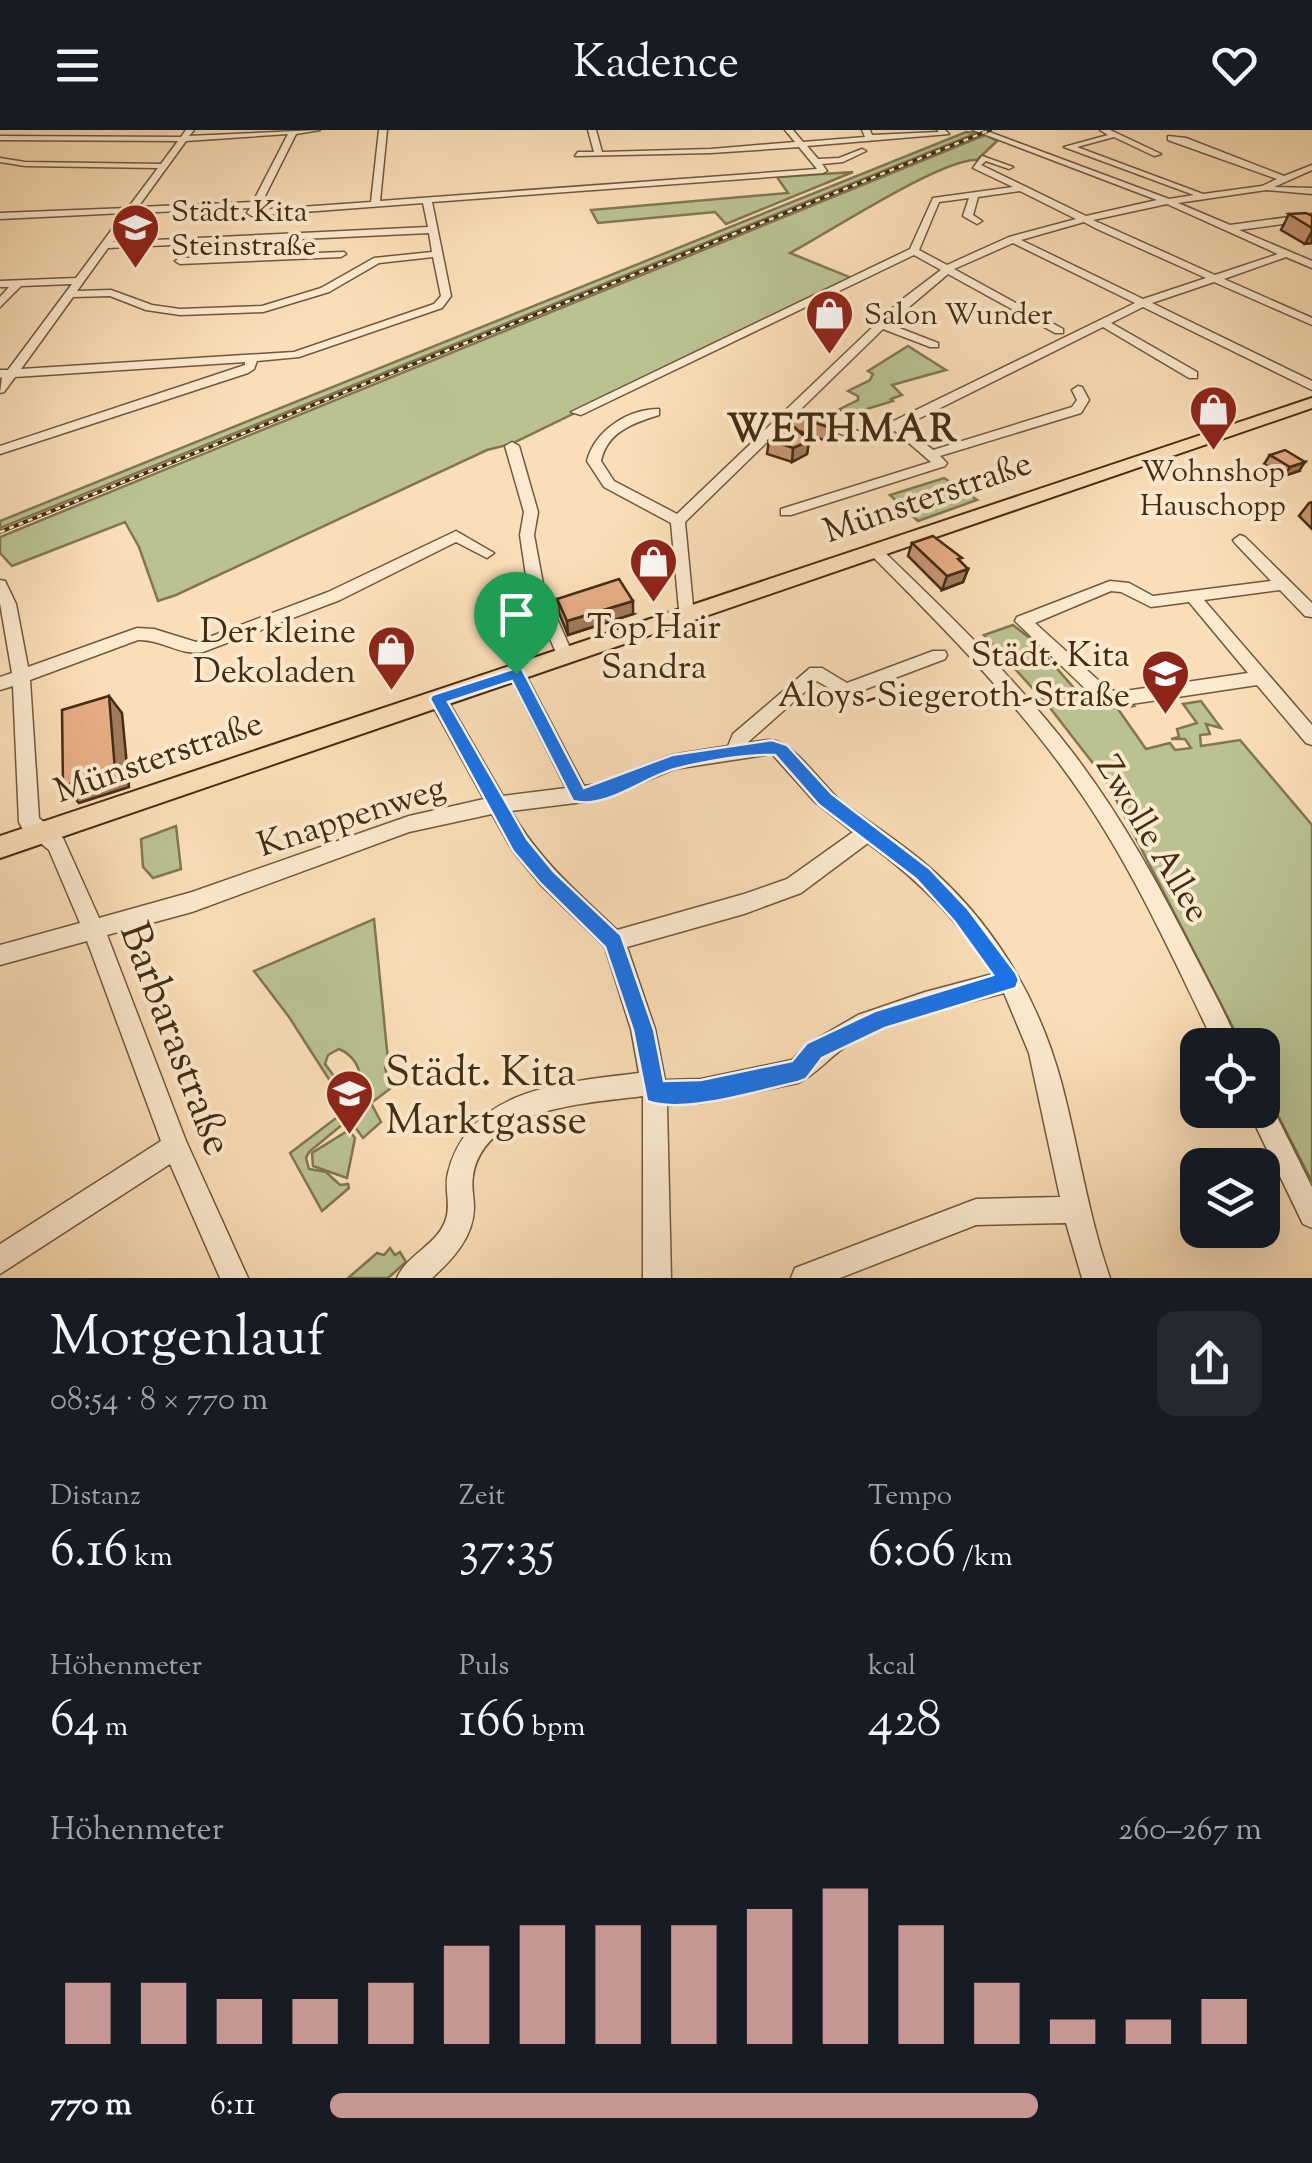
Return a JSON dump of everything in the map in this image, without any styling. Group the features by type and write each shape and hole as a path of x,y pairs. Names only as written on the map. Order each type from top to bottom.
{"main road":[{"name":"Münsterstraße","path":"0,847 1312,402"}],"street":[{"path":"128,139 139,130"},
{"path":"0,389 6,374 190,130"},
{"path":"0,138 183,139 316,130"},
{"path":"374,204 383,130"},
{"path":"592,130 599,154"},
{"path":"294,131 252,213 823,172 789,130"},
{"path":"578,154 711,151 800,144 868,133 944,134 941,130"},
{"path":"977,130 1167,201 1312,265"},
{"path":"1157,130 1284,178"},
{"path":"1040,153 1108,133 1158,154"},
{"path":"1068,147 1204,196"},
{"path":"711,151 719,162"},
{"path":"816,162 840,160 862,151"},
{"path":"1009,167 985,158 976,166 1085,220 1312,322"},
{"path":"0,160 25,164 164,166"},
{"path":"725,179 717,168 776,163"},
{"path":"1264,188 1312,166"},
{"path":"678,521 923,286 949,268 1012,239 1167,201 1264,188 1312,191"},
{"path":"577,412 914,251 936,200 1020,189"},
{"path":"974,195 968,216 977,221"},
{"path":"6,374 211,356 252,358 303,353 438,306 446,296 427,202"},
{"path":"0,216 256,206"},
{"path":"255,259 277,212"},
{"path":"1229,228 1312,216"},
{"path":"106,245 432,230"},
{"path":"1012,239 1312,386"},
{"path":"914,251 1059,330"},
{"path":"180,262 341,254"},
{"path":"70,294 112,293 150,308 180,312 262,308 324,290 377,260 436,254"},
{"path":"791,412 868,438 1142,303 1286,254"},
{"path":"0,284 79,281"},
{"path":"0,304 17,284"},
{"path":"1102,322 1193,374"},
{"path":"883,324 934,345"},
{"path":"0,450 244,371 250,367 252,358"},
{"path":"931,454 1077,410 1083,400 1078,390"},
{"path":"655,412 606,434 596,447 594,461 609,484 678,521"},
{"path":"786,512 940,462 897,426"},
{"path":"512,446 530,512 527,535 536,589 566,656"},
{"path":"678,521 686,616"},
{"path":"9,681 137,634 154,632 182,648 197,648 305,608 456,536 486,553"},
{"path":"1240,540 1312,612"},
{"name":"Zwolle Allee","path":"874,550 968,645 1082,780 1138,870 1219,1028"},
{"path":"1259,678 1118,699 1102,694 1024,621 1110,586 1124,588 1151,602 1284,584"},
{"name":"Barbarastraße","path":"0,585 10,600 9,681 29,822 56,844 93,927 175,1146 234,1278"},
{"path":"1193,597 1312,738"},
{"path":"736,752 739,739 816,672 845,690 940,655"},
{"path":"516,674 579,796"},
{"path":"438,699 520,845 548,878 614,941 633,993 655,1088 657,1278"},
{"name":"Knappenweg","path":"0,956 192,902 410,824 496,806 600,792 672,762 772,747 781,750 826,800 922,874 961,915 1009,980 1029,1020 1048,1077 1074,1210 1096,1278"},
{"path":"614,941 794,886 868,830"},
{"path":"410,1278 456,1233 461,1211 460,1176 466,1152 481,1134 534,1100 655,1088 701,1091 798,1071 815,1050 882,1018 1009,980"},
{"path":"1269,1128 1312,1216"},
{"path":"0,1260 175,1146"},
{"path":"805,1278 976,1212 1074,1210"}],"green space":[{"path":"966,132 977,133 0,528 0,521"},
{"path":"985,135 997,141 977,160 912,183 790,253 852,278 511,444 487,450 176,595 158,601 139,547 125,522 12,566 0,553 0,537"},
{"path":"853,172 726,224 715,212 598,223 591,210 788,193 777,177"},
{"path":"908,346 946,370 892,385 902,395 893,401 851,414 838,410 858,400 848,391 870,380 873,374 868,371"},
{"path":"944,478 977,500 918,521 890,495"},
{"path":"1013,625 1031,639 1081,696 1099,698 1109,706 1131,703 1134,706 1118,709 1146,749 1170,743 1175,750 1191,748 1185,739 1171,739 1179,737 1177,729 1197,723 1183,704 1201,701 1221,728 1206,724 1210,734 1200,735 1201,746 1240,740 1312,825 1312,1182 1280,1119 1280,1028 1233,1028 1106,780 1047,704 984,635"},
{"path":"176,826 181,869 153,878 143,867 141,839"},
{"path":"374,919 388,1060 385,1068 391,1088 371,1103 381,1122 363,1138 349,1119 309,1152 309,1169 326,1172 349,1188 322,1211 290,1153 348,1109 289,1017 254,971","holes":["339,1049 358,1068 359,1085 343,1088 325,1064 328,1055"]},
{"path":"349,1130 355,1138 347,1178 313,1166 312,1153"},
{"path":"390,1248 395,1255 400,1252 406,1262 388,1278 348,1278 377,1253 384,1255"}],"building":[{"path":"1289,214 1312,216 1312,228"},
{"path":"811,413 824,417 837,430 793,415"},
{"path":"790,423 809,441 793,448 769,440"},
{"path":"1285,450 1305,462 1290,467 1270,455"},
{"path":"933,536 962,558 958,559 968,569 947,576 912,543"},
{"path":"619,579 633,601 567,621 557,599"},
{"path":"109,696 115,770 63,786 62,710"}],"railway":[{"path":"0,532 990,130"}],"place":[{"name":"Städt. Kita Steinstraße","path":"136,270"},
{"name":"Salon Wunder","path":"829,356"},
{"name":"Wohnshop Hauschopp","path":"1213,452"},
{"name":"Top Hair Sandra","path":"654,604"},
{"name":"Der kleine Dekoladen","path":"391,692"},
{"name":"Städt. Kita Aloys-Siegeroth-Straße","path":"1165,716"},
{"name":"Städt. Kita Marktgasse","path":"350,1136"}],"district":[{"name":"WETHMAR","path":"843,428"}],"route":[{"path":"516,674 579,796 600,792 672,762 772,747 781,750 826,800 922,874 961,915 1009,980 882,1018 815,1050 798,1071 701,1091 655,1093 643,1030 614,941 548,878 520,845 438,699 516,674"}]}
